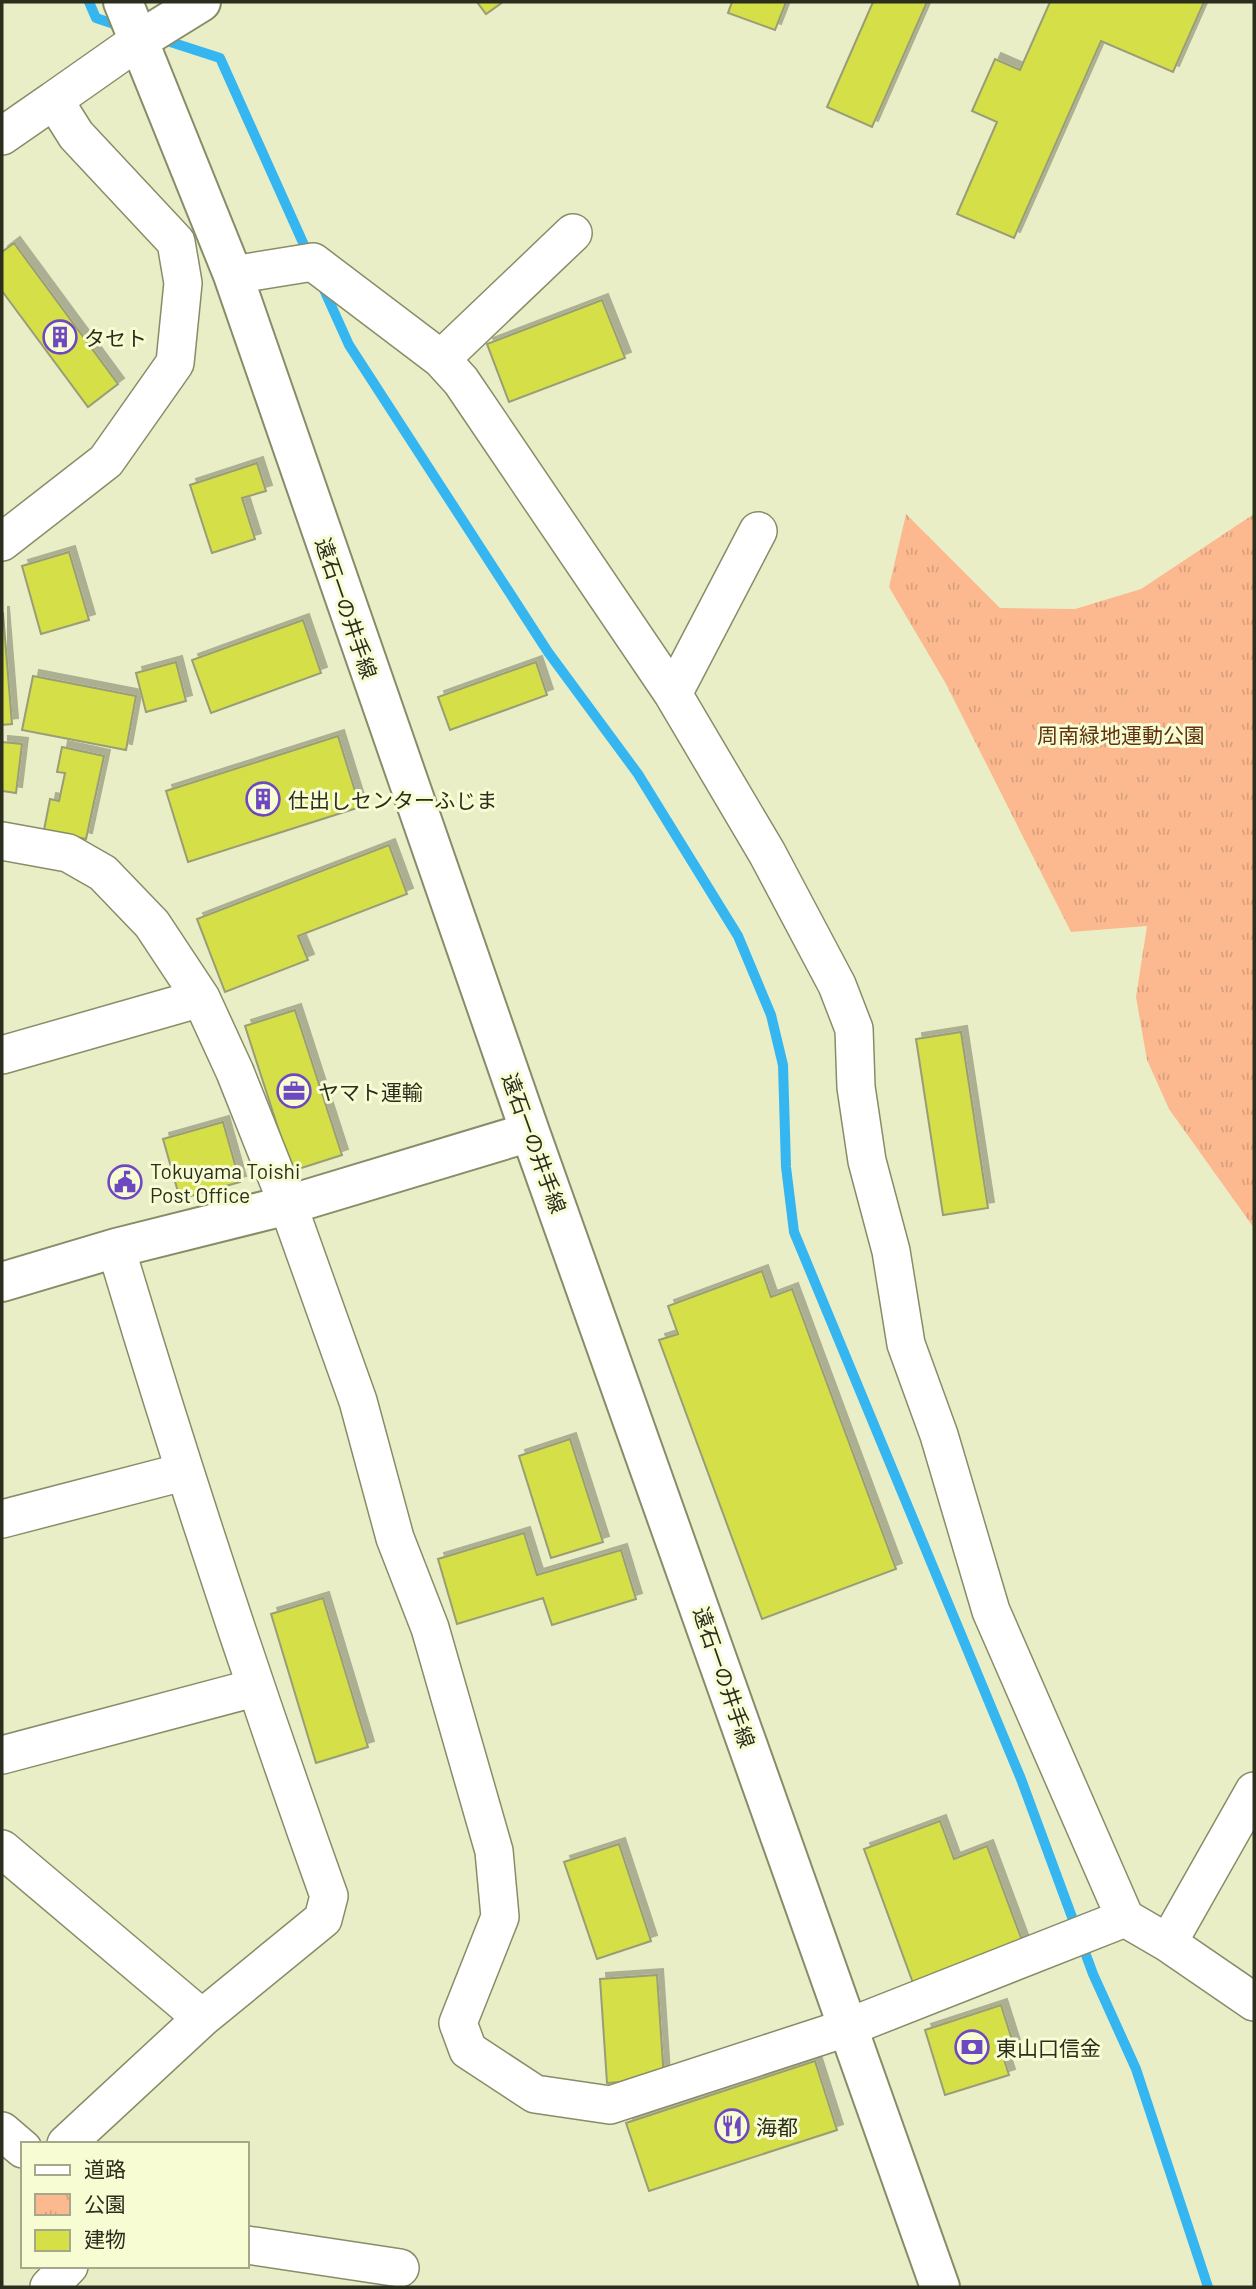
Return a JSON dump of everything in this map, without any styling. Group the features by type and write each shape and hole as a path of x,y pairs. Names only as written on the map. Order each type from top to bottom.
{"street":[{"name":"遠石一の井手線","path":"123,2 233,275 530,1132 940,2287"},
{"path":"2,136 138,41 201,2"},
{"path":"2,542 106,461 175,363 183,283 176,242 76,135 54,100"},
{"path":"441,359 573,233"},
{"path":"233,275 313,262 441,359 461,381 488,419 673,695 766,853 837,985 854,1029 856,1087 867,1161 891,1251 906,1344 939,1435 991,1611 1125,1918 1168,1943 1254,2002"},
{"path":"673,695 758,531"},
{"path":"2,841 68,853 103,873 152,924 201,998 235,1072 288,1205 358,1401 396,1538 429,1628 494,1851 500,1917 458,2023 468,2050 535,2094 610,2105 846,2028 1125,1918"},
{"path":"2,1055 201,998"},
{"path":"2,1282 116,1248 288,1205 530,1132"},
{"path":"68,2142 202,2018 323,1919 329,1896 254,1688 183,1472 116,1248"},
{"path":"2,1519 183,1472"},
{"path":"2,1755 254,1688"},
{"path":"1168,1943 1254,1791"},
{"path":"2,1849 202,2018"},
{"path":"2,2131 21,2147"},
{"path":"248,2245 400,2268"},
{"path":"49,2287 67,2268"}],"green space":[{"name":"周南緑地運動公園","path":"906,514 1000,608 1075,609 1141,589 1254,514 1254,1228 1169,1109 1147,1060 1136,997 1147,926 1071,932 946,684 889,587"}],"building":[{"path":"477,2 503,2 486,14"},
{"path":"732,2 786,2 775,30 728,13"},
{"path":"873,2 927,2 872,127 827,107"},
{"path":"1050,2 1204,2 1173,72 1101,41 1014,238 957,214 997,122 972,111 995,59 1020,70"},
{"name":"タセト","path":"14,243 118,384 88,407 2,291 2,252"},
{"path":"602,300 625,358 509,402 487,344"},
{"path":"257,463 266,491 242,498 255,539 212,553 190,485"},
{"path":"69,552 89,620 41,634 22,566"},
{"path":"2,613 12,724 2,725"},
{"path":"303,620 321,673 211,713 192,660"},
{"path":"176,662 186,701 146,712 136,673"},
{"path":"536,662 547,695 450,730 438,697"},
{"path":"33,676 136,696 126,750 22,730"},
{"name":"仕出しセンターふじま","path":"338,736 360,807 188,862 166,791"},
{"path":"2,742 22,744 16,793 2,791"},
{"path":"62,747 104,756 86,839 44,830 50,799 59,801 65,773 57,772"},
{"path":"389,845 407,894 298,936 308,960 225,992 197,919"},
{"name":"ヤマト運輸","path":"295,1010 342,1155 292,1171 245,1026"},
{"path":"961,1032 988,1208 943,1215 916,1039"},
{"path":"223,1122 240,1182 180,1199 163,1139"},
{"path":"762,1271 771,1297 792,1289 896,1569 762,1619 659,1340 678,1334 668,1306"},
{"path":"570,1439 603,1542 551,1558 519,1456"},
{"path":"524,1533 537,1575 621,1550 636,1599 552,1625 543,1598 457,1624 438,1559"},
{"path":"323,1598 368,1747 316,1763 271,1614"},
{"path":"940,1821 954,1859 987,1846 1023,1943 913,1983 864,1849"},
{"path":"619,1844 651,1941 597,1959 564,1862"},
{"path":"657,1975 664,2079 607,2083 600,1979"},
{"path":"1001,2005 1014,2046 1001,2050 1009,2075 945,2095 925,2030"},
{"name":"海都","path":"815,2061 837,2130 649,2191 626,2123"}],"waterway":[{"path":"89,2 96,18 123,27"},
{"path":"158,38 220,58 309,256"},
{"path":"321,283 349,345 548,652 638,774 738,936 771,1015 783,1065 786,1167 794,1232 1021,1779 1093,1974 1136,2069 1208,2287"}],"place":[{"name":"タセト","path":"60,337"},
{"name":"仕出しセンターふじま","path":"263,799"},
{"name":"ヤマト運輸","path":"294,1091"},
{"name":"Tokuyama Toishi Post Office","path":"125,1182"},
{"name":"東山口信金","path":"972,2047"},
{"name":"海都","path":"732,2126"}]}
